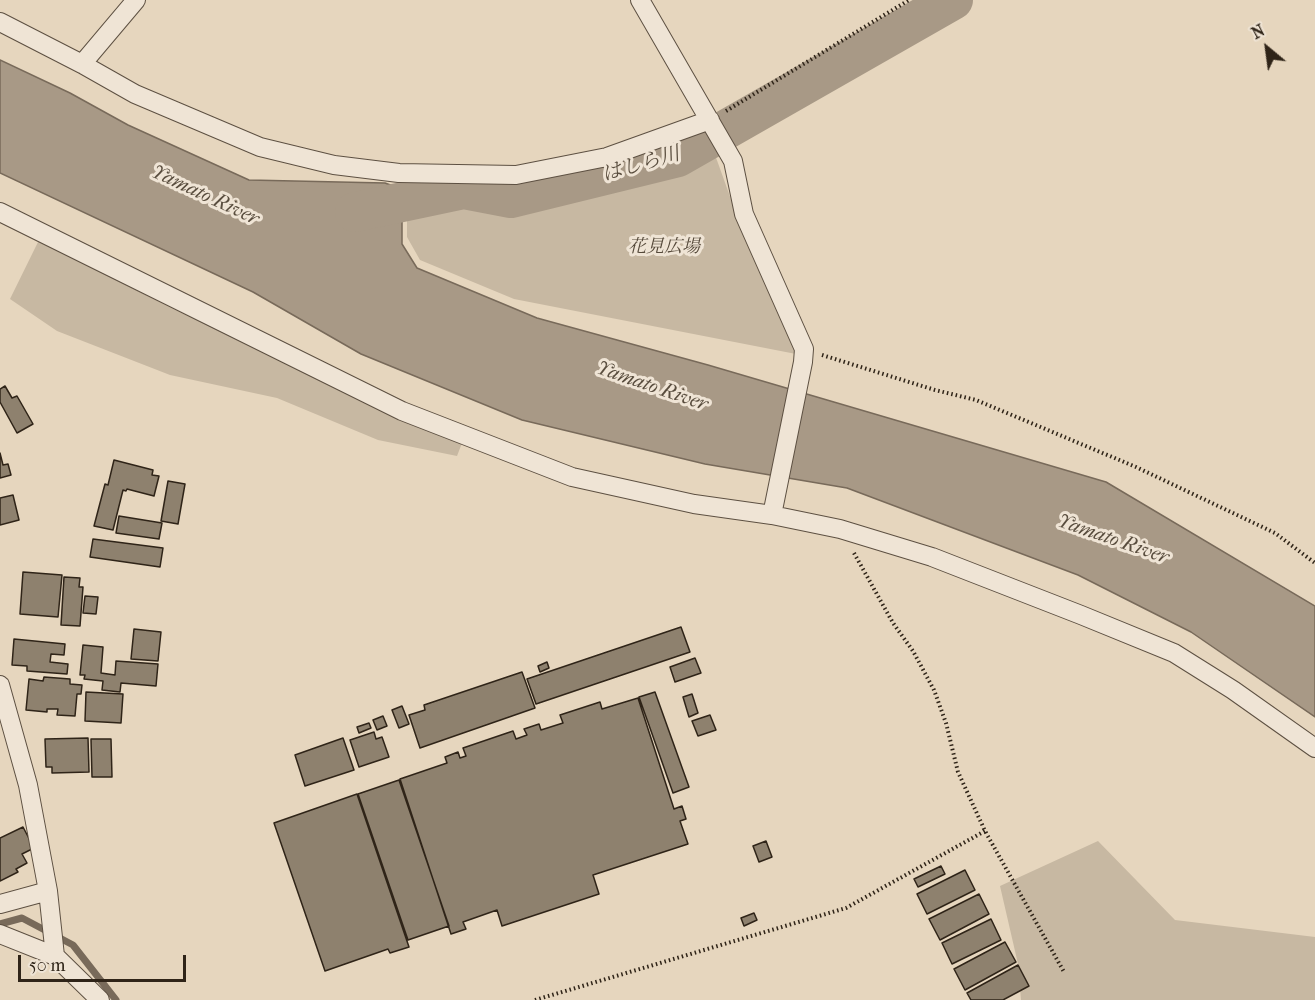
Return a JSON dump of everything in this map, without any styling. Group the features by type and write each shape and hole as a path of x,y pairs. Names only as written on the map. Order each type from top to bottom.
{"street":[{"path":"82,63 136,0"},
{"path":"640,0 733,161 744,214 804,355 773,510"},
{"path":"0,22 82,63 135,94 260,147 334,165 399,173 516,175 607,157 710,120"},
{"path":"0,212 413,415 572,477 694,504 773,510 840,529 932,557 1174,653 1233,690 1315,748"},
{"path":"0,685 28,785 48,891 55,956"},
{"path":"0,904 48,891"},
{"path":"1,936 55,956 100,1000"}],"path":[{"path":"710,120 909,0"},
{"path":"804,355 976,400 1136,467 1275,533 1315,563"},
{"path":"840,529 934,690 946,723 958,772 985,831 1064,972"},
{"path":"535,1000 846,908 985,831"}],"green space":[{"name":"花見広場","path":"714,152 737,216 795,346 796,354 514,299 420,260 407,237 407,218 411,206 452,196 466,196 513,204"},
{"path":"39,240 171,308 462,443 457,456 378,440 277,398 170,375 57,331 10,299"},
{"path":"1098,841 1175,920 1315,937 1315,1000 1021,1000 1018,964 1000,886"}],"water":[{"name":"Yamato River","path":"0,60 70,93 128,125 249,180 385,183 412,193 402,218 402,244 417,268 537,318 708,365 1106,482 1315,606 1315,717 1191,632 1078,575 847,488 705,464 522,420 361,354 253,292 0,173"}],"building":[{"path":"5,386 12,398 17,396 33,424 17,433 0,402 0,389"},
{"path":"0,453 3,465 8,464 11,475 0,478"},
{"path":"114,460 153,470 152,475 159,476 154,496 123,490 113,530 94,526"},
{"path":"168,481 185,484 178,524 161,521"},
{"path":"13,495 19,520 0,525 0,498"},
{"path":"119,516 162,523 159,539 116,533"},
{"path":"93,539 163,548 160,567 90,557"},
{"path":"23,572 62,575 58,617 20,614"},
{"path":"64,577 80,578 79,587 83,587 80,626 61,625"},
{"path":"85,596 98,597 96,614 83,613"},
{"path":"681,627 690,652 536,704 527,679"},
{"path":"134,629 161,632 158,661 131,659"},
{"path":"14,639 65,644 64,655 51,654 50,662 68,664 67,674 27,671 27,666 12,665"},
{"path":"83,645 103,647 101,673 115,675 116,661 158,664 156,686 121,683 120,692 102,690 103,681 84,679 85,675 80,675"},
{"path":"695,658 701,673 675,682 670,667"},
{"path":"547,662 549,668 540,672 538,666"},
{"path":"522,672 535,708 420,748 409,715 425,710 424,705"},
{"path":"44,677 70,679 70,684 82,685 81,694 77,694 75,716 57,715 58,709 47,709 47,712 26,710 29,679 43,681"},
{"path":"86,692 123,694 121,723 85,721"},
{"path":"655,692 689,787 673,793 639,697"},
{"path":"692,694 698,713 689,717 683,697"},
{"path":"638,698 674,809 682,806 686,819 680,821 688,844 593,875 599,894 502,926 497,910 463,922 466,929 451,934 400,779 447,763 445,757 458,752 460,758 466,756 463,748 513,731 516,739 527,735 524,729 539,724 541,730 563,723 560,715 600,702 602,709"},
{"path":"402,706 409,724 399,728 392,710"},
{"path":"710,715 716,730 698,736 692,721"},
{"path":"383,716 387,726 377,730 373,720"},
{"path":"369,723 371,728 359,733 357,727"},
{"path":"374,732 376,739 382,737 389,757 359,767 350,740"},
{"path":"88,738 89,772 52,773 52,767 46,767 45,739"},
{"path":"343,738 354,770 305,786 295,755"},
{"path":"91,739 111,739 112,777 92,777"},
{"path":"399,780 449,926 408,940 358,794"},
{"path":"357,794 409,947 390,953 388,949 325,971 274,823"},
{"path":"23,827 34,848 22,854 27,863 16,869 18,872 0,881 0,838"},
{"path":"766,841 772,857 759,862 753,846"},
{"path":"941,866 945,874 918,887 914,879"},
{"path":"965,870 975,890 927,914 917,894"},
{"path":"979,894 989,914 940,940 929,919"},
{"path":"754,913 757,920 744,926 741,918"},
{"path":"991,919 1001,940 952,964 942,943"},
{"path":"1005,942 1016,962 965,990 954,969"},
{"path":"1018,965 1029,986 1003,1000 971,1000 967,993"}],"waterway":[{"name":"はしら川","path":"355,212 464,189 511,198 678,157 953,0"},
{"path":"0,924 22,918 73,945 116,1000"}]}
